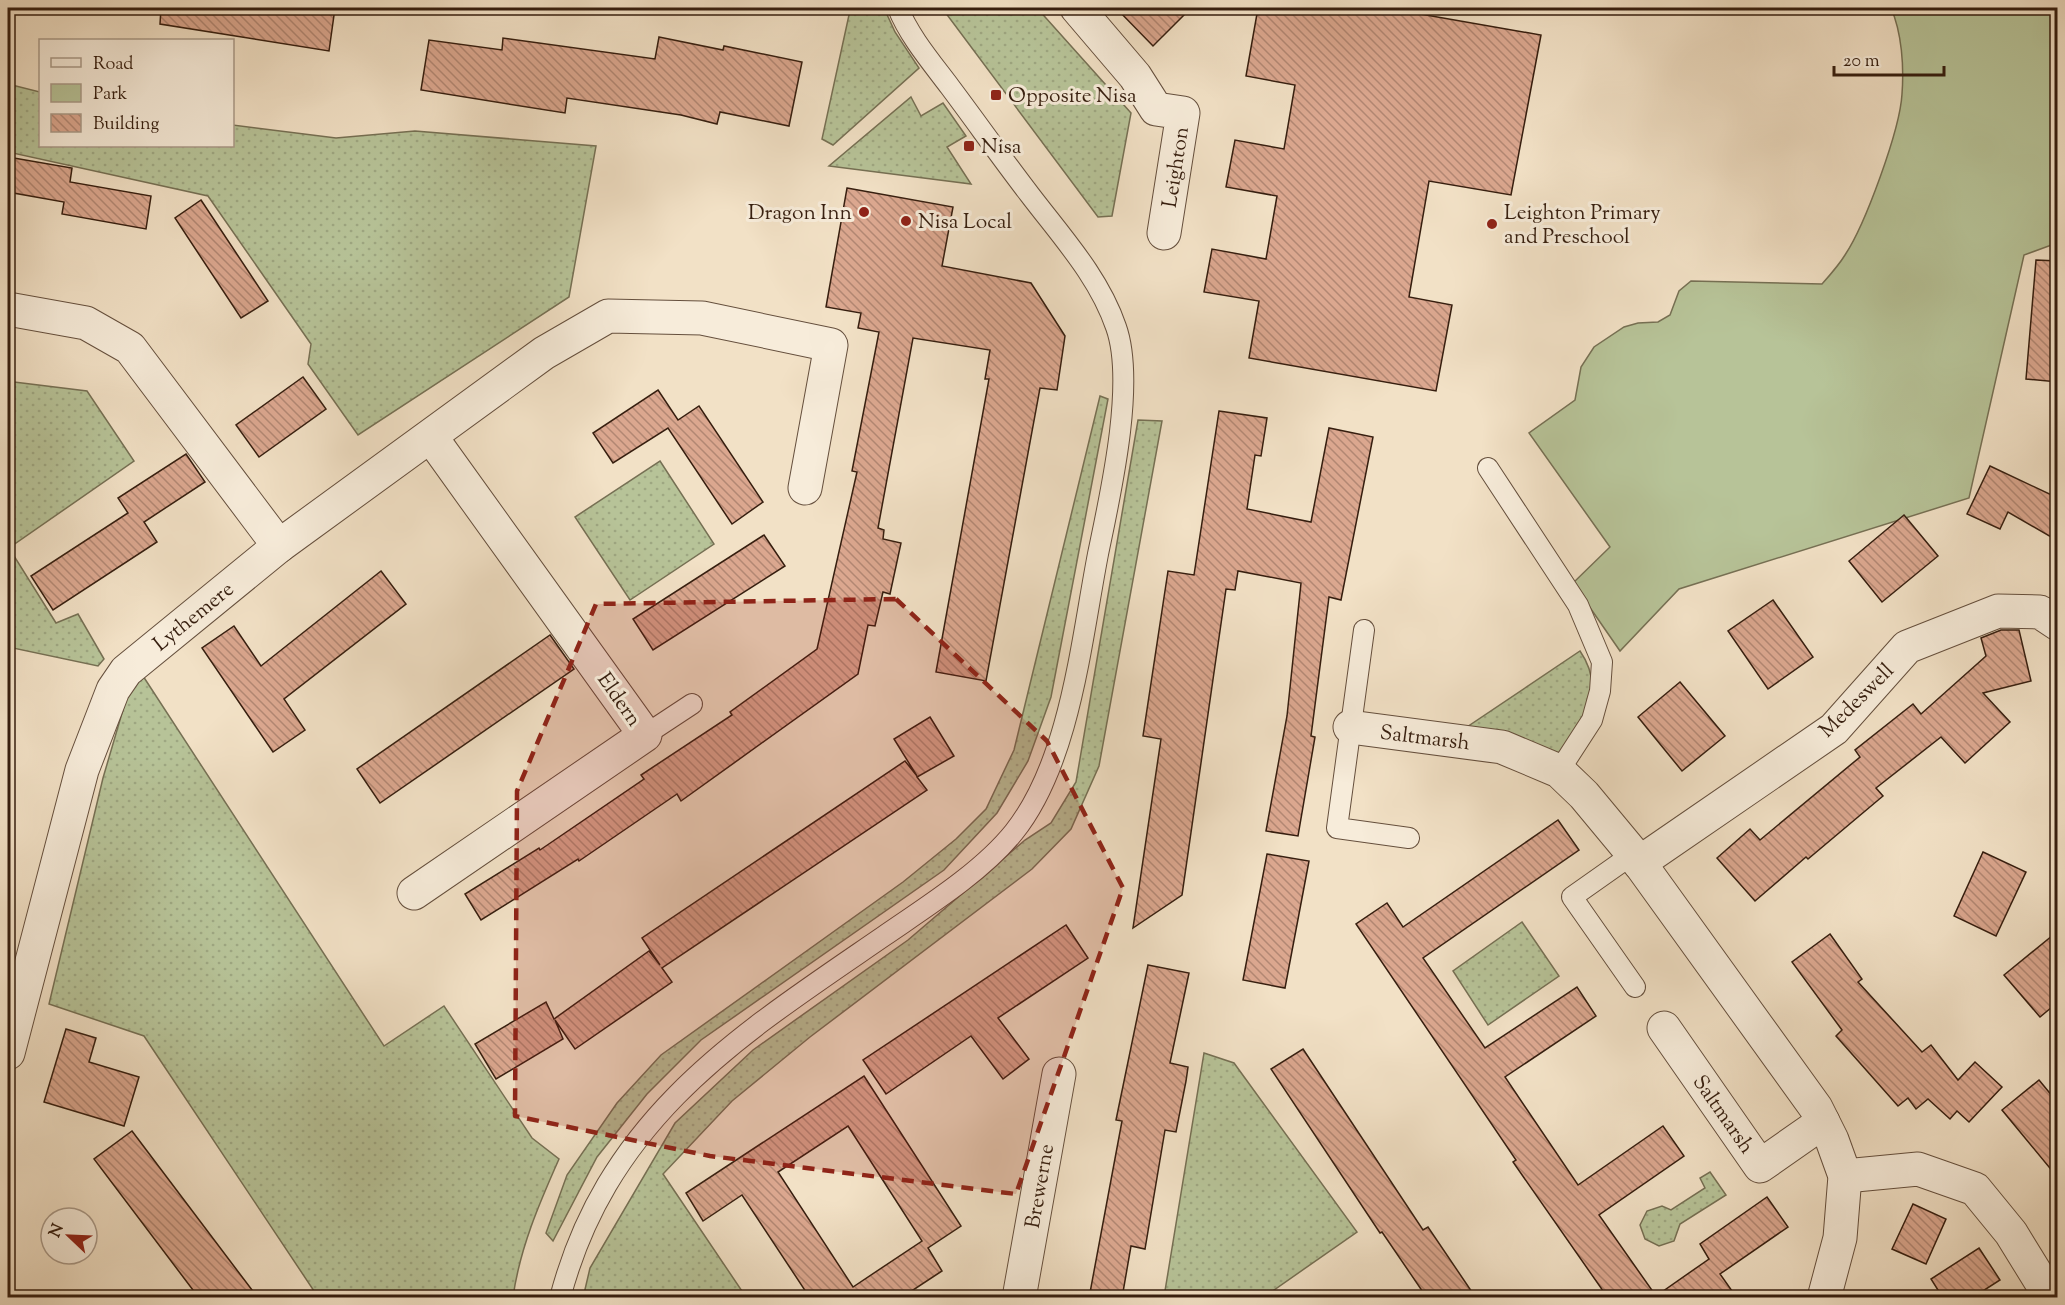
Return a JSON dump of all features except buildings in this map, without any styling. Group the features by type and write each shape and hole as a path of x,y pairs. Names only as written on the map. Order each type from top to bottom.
{"street":[{"name":"Leighton","path":"1077,8 1135,76 1156,109 1183,113 1164,233"},
{"path":"8,309 86,323 130,348 279,546 431,437 544,352 608,316 702,318 831,345 805,488"},
{"name":"Eldern","path":"414,893 645,735 431,437"},
{"name":"Lythemere","path":"8,1053 82,770 113,690 126,671 279,546"},
{"name":"Medeswell","path":"1636,858 1834,729 1907,647 1998,610 2040,612 2058,624"},
{"name":"Saltmarsh","path":"1350,728 1502,747 1562,774"},
{"path":"1562,774 1584,795 1636,858 1816,1108 1845,1176 1840,1238 1824,1298"},
{"name":"Saltmarsh","path":"1664,1028 1760,1166 1823,1122"},
{"name":"Brewerne","path":"1019,1298 1059,1074"},
{"path":"1845,1176 1918,1169 1975,1189 2011,1233 2051,1298"}],"lane":[{"path":"560,1298 571,1255 614,1171 675,1094 731,1044 974,870 1013,833 1041,789 1062,736 1111,489 1124,382 1117,330 1093,278 991,144 922,47 898,8"},
{"path":"1488,468 1578,605 1602,662 1600,692 1592,720 1562,774"},
{"path":"1364,630 1337,828 1409,838"},
{"path":"645,735 692,704"},
{"path":"1635,987 1572,897 1636,858"}],"highlighted area":[{"path":"896,599 1047,741 1123,888 1016,1194 710,1156 515,1116 517,791 596,604"}],"green space":[{"path":"847,8 884,8 895,32 919,68 833,145 822,139 849,15"},
{"path":"942,8 1037,8 1131,113 1112,216 1098,217"},
{"path":"1891,8 2057,8 2057,243 2024,255 1969,498 1679,589 1620,651 1573,583 1610,547 1529,433 1575,400 1581,367 1594,347 1624,327 1638,323 1658,322 1670,315 1679,291 1691,281 1822,284 1831,274 1843,259 1862,222 1888,153 1900,110 1903,84 1901,50 1898,28"},
{"path":"8,84 39,92 39,147 234,147 234,125 336,138 415,131 596,146 569,297 358,435 308,364 311,344 208,196 8,152"},
{"path":"911,97 921,116 943,103 966,136 947,147 971,184 829,166"},
{"path":"14,382 87,391 134,461 9,548 56,623 78,614 104,659 98,666 8,647 8,425"},
{"path":"1100,396 1108,399 1051,697 1028,761 997,813 944,870 701,1040 647,1094 597,1157 553,1241 546,1233 567,1175 617,1103 661,1055 903,882 956,839 986,809 1014,750"},
{"path":"1138,420 1162,421 1099,766 1071,829 1032,869 810,1037 732,1101 663,1174 746,1297 583,1298 590,1268 675,1123 753,1050 908,940 1025,840 1051,823 1076,782"},
{"path":"660,461 714,544 630,600 575,517"},
{"path":"1580,651 1588,666 1592,681 1591,694 1581,721 1555,759 1464,729"},
{"path":"143,676 384,1046 444,1006 532,1138 559,1159 525,1244 513,1297 318,1297 144,1036 49,1004 103,778 127,696"},
{"path":"1522,922 1559,976 1488,1025 1453,971"},
{"path":"1204,1053 1234,1063 1357,1232 1264,1297 1164,1297"},
{"path":"1710,1172 1726,1195 1680,1224 1674,1241 1659,1246 1645,1239 1640,1225 1647,1211 1662,1206 1671,1210 1705,1188 1700,1178"}],"place":[{"name":"Opposite Nisa","path":"996,95"},
{"name":"Nisa","path":"969,146"},
{"name":"Dragon Inn","path":"864,212"},
{"name":"Nisa Local","path":"906,221"},
{"name":"Leighton Primary and Preschool","path":"1492,224"}]}
